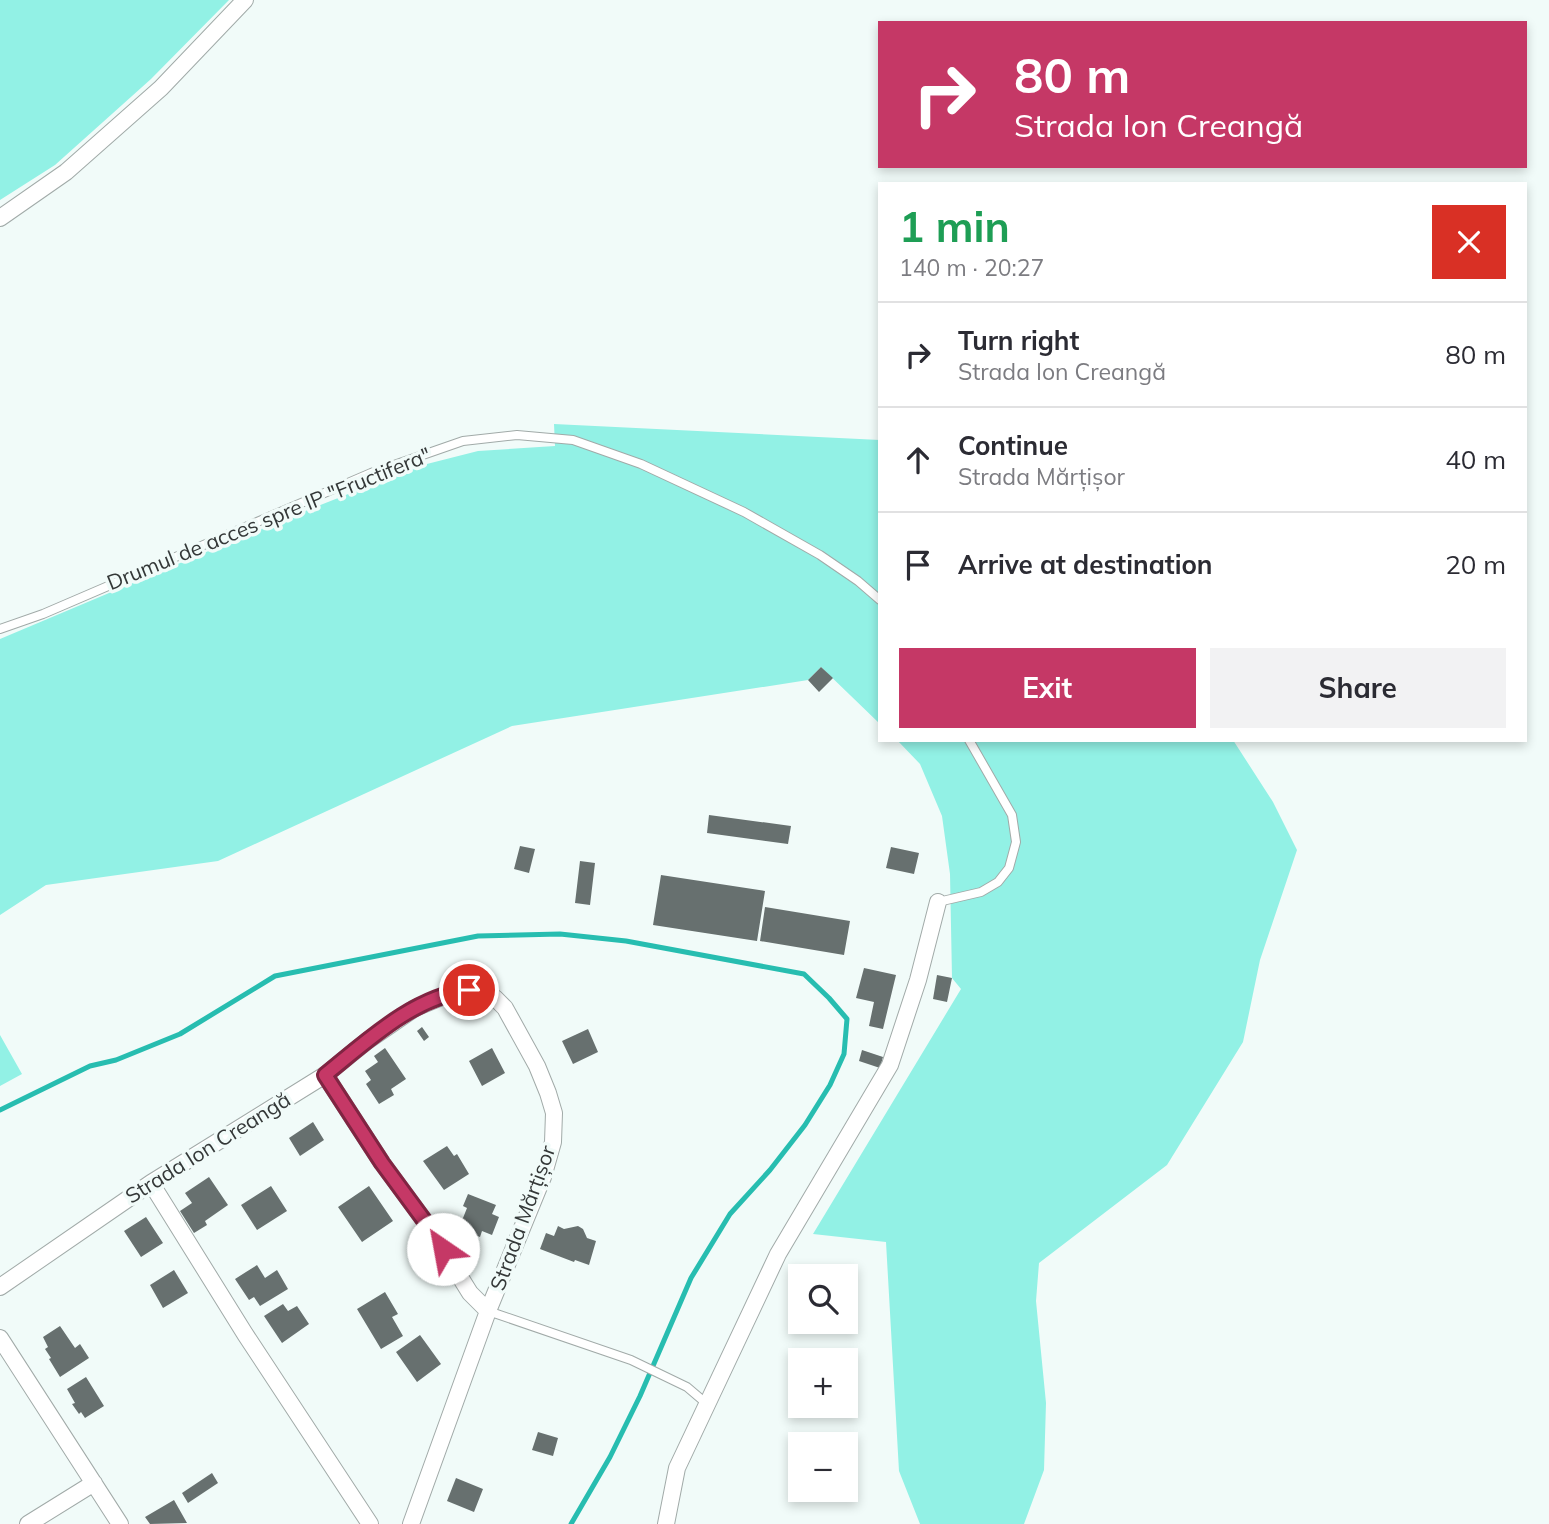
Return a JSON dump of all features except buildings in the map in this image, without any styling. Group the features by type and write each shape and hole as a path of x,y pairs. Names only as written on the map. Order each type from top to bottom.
{"street":[{"path":"0,218 66,172 161,88 245,0"},
{"path":"666,1524 677,1468 778,1254 890,1065 918,980 938,902"},
{"name":"Strada Mărțișor","path":"411,1524 488,1311 542,1177 553,1142 554,1113 537,1066 505,1008 495,998 469,990 454,992 415,1008"},
{"name":"Strada Ion Creangă","path":"0,1287 151,1183 325,1075 367,1041 415,1008"},
{"path":"325,1075 382,1163 429,1227 470,1293 488,1311"},
{"path":"151,1183 245,1334 370,1524"},
{"path":"0,1338 120,1524"},
{"path":"28,1524 94,1483"}],"lane":[{"name":"Drumul de acces spre IP \"Fructifera\"","path":"0,629 43,614 371,473 463,441 517,435 573,440 641,464 744,512 820,555 878,598"},
{"path":"938,902 981,892 998,882 1009,867 1016,842 1012,815 970,742"},
{"path":"488,1311 631,1360 670,1377 707,1404"}],"shaded area":[{"path":"0,0 229,0 151,79 55,165 0,200"},
{"path":"554,424 878,440 878,722 821,667 808,680 512,726 218,861 46,885 0,915 0,639 280,521 419,466 478,451 555,446"},
{"path":"899,742 1234,742 1273,802 1297,850 1260,960 1243,1042 1167,1165 1039,1263 1036,1301 1046,1403 1044,1470 1024,1524 920,1524 899,1471 886,1242 813,1234 961,989 952,978 950,874 942,816 920,764"},
{"path":"0,1035 22,1074 0,1086"}],"waterway":[{"path":"0,1110 90,1066 116,1060 180,1034 275,976 478,936 560,934 626,941 804,974 847,1019 844,1054 830,1085 805,1125 770,1170 730,1214 691,1278 640,1396 610,1457 571,1524"}],"route":[{"path":"443,1249 382,1163 325,1075 367,1041 415,1008 454,992 469,990"}]}
